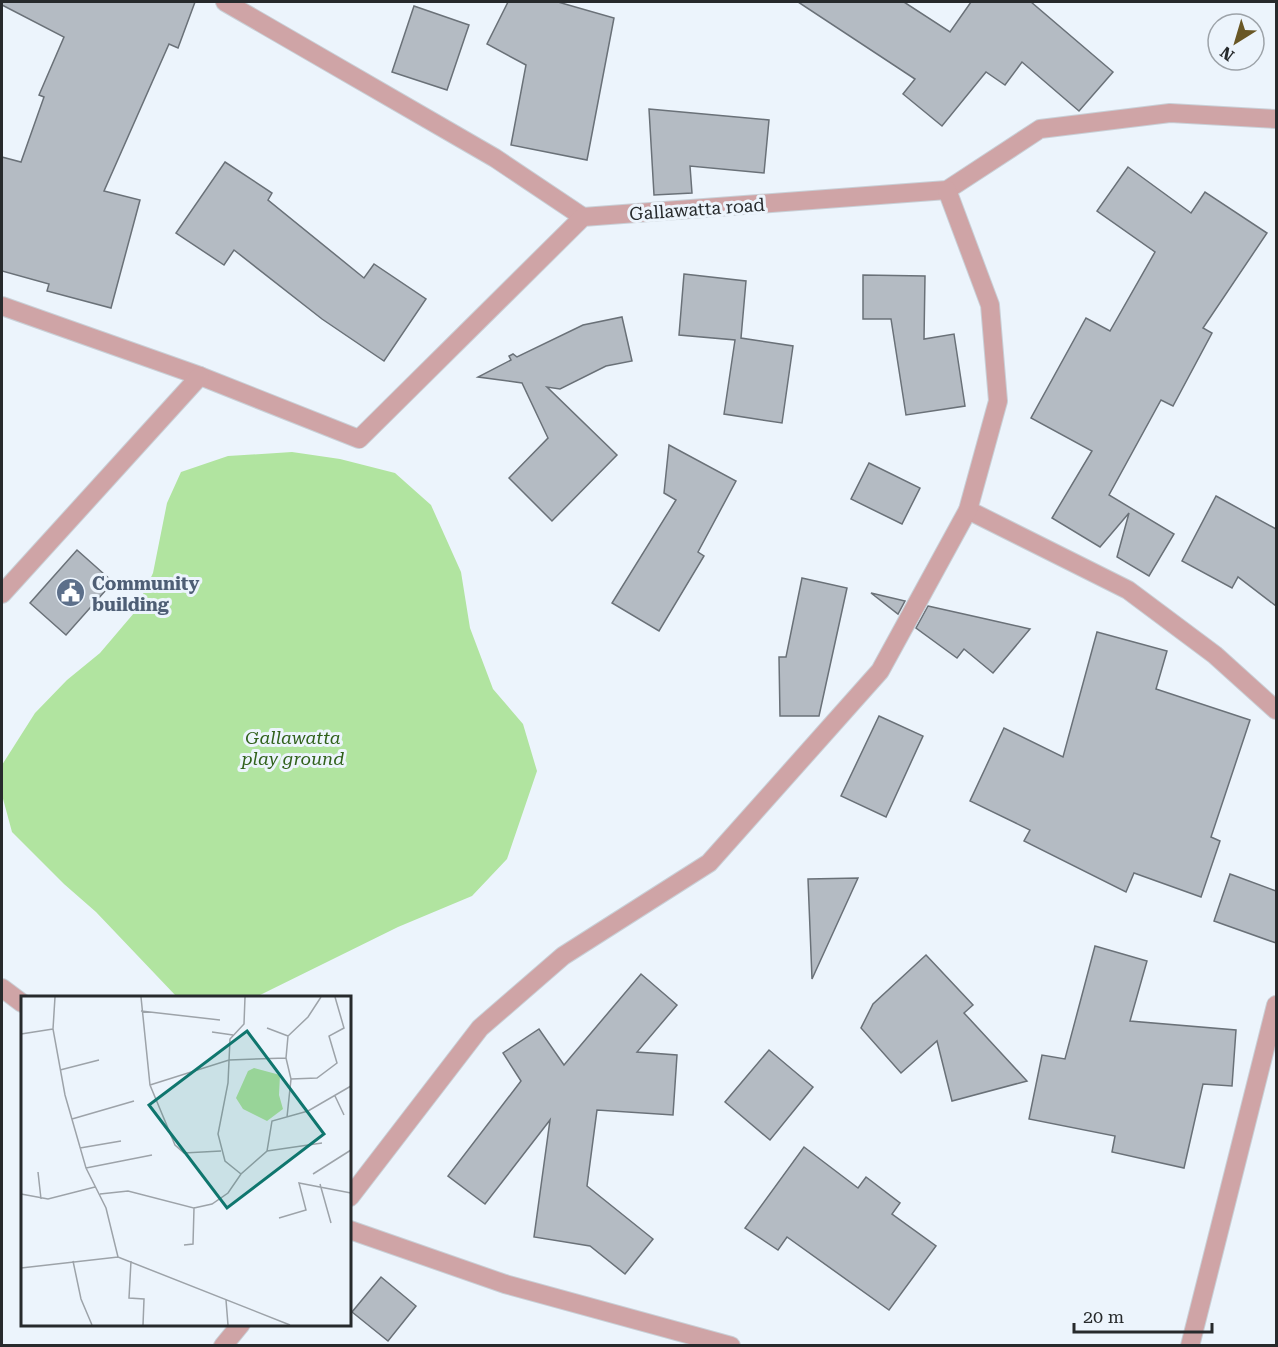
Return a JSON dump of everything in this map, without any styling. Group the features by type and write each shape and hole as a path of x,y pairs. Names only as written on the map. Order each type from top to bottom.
{"street":[{"path":"2,306 200,376 359,438 583,217 495,158 225,2"},
{"name":"Gallawatta road","path":"583,217 947,190 1040,129 1170,113 1276,119"},
{"path":"351,1196 480,1028 563,956 709,863 880,671 968,510 998,401 990,305 947,190"},
{"path":"2,594 200,376"},
{"path":"968,510 1128,590 1215,655 1276,710"},
{"path":"2,988 21,1002"},
{"path":"1190,1346 1276,1005"},
{"path":"351,1230 505,1284 731,1346"},
{"path":"223,1346 239,1326"}],"green space":[{"name":"Gallawatta play ground","path":"292,452 340,459 395,473 431,505 461,572 470,628 493,689 523,724 537,771 507,859 472,896 398,927 258,996 176,996 96,912 12,832 2,795 2,765 35,713 67,680 100,653 134,613 153,573 167,503 181,472 228,456"}],"building":[{"path":"2,2 195,2 178,48 169,44 104,191 140,200 111,308 47,291 49,284 2,271 2,157 21,162 44,97 39,95 64,37 2,5"},
{"path":"508,2 558,2 614,18 587,160 511,145 526,65 487,44"},
{"path":"798,2 904,2 950,32 971,2 1031,2 1113,72 1079,111 1022,62 1005,85 986,72 942,126 903,94 915,79"},
{"path":"414,6 469,25 447,90 392,72"},
{"path":"649,109 769,120 764,173 690,166 692,193 654,195"},
{"path":"225,162 272,193 268,200 364,278 374,264 426,299 384,361 322,319 234,250 224,265 176,233"},
{"path":"1128,167 1191,213 1205,192 1267,233 1203,328 1212,333 1173,406 1161,400 1109,495 1174,534 1149,576 1117,557 1129,513 1100,547 1052,518 1092,451 1031,418 1086,318 1110,331 1155,252 1097,211"},
{"path":"684,274 746,281 741,338 793,346 782,423 724,414 735,340 679,335"},
{"path":"863,275 925,276 924,339 954,334 965,406 906,415 891,319 863,319"},
{"path":"622,317 632,361 606,366 560,389 547,387 617,455 552,521 509,478 548,438 522,383 478,377 511,360 509,356 513,354 517,357 583,325"},
{"path":"669,445 736,481 698,552 704,556 659,631 612,603 676,500 664,493"},
{"path":"869,463 920,488 902,524 851,499"},
{"path":"1216,496 1276,529 1276,606 1238,577 1232,588 1182,561"},
{"name":"Community building","path":"77,550 113,582 66,635 30,603"},
{"path":"802,578 847,588 819,716 780,716 779,657 786,657"},
{"path":"871,593 905,601 898,614"},
{"path":"928,606 1030,629 993,673 964,649 957,658 916,628"},
{"path":"1097,632 1167,651 1156,689 1250,720 1211,837 1220,841 1201,897 1134,873 1126,892 1024,841 1030,830 970,801 1004,728 1063,757"},
{"path":"879,716 923,736 886,817 841,796"},
{"path":"1230,874 1276,891 1276,943 1214,921"},
{"path":"858,878 812,979 808,879"},
{"path":"1095,946 1147,961 1130,1021 1236,1030 1232,1086 1203,1084 1184,1168 1112,1152 1115,1136 1029,1119 1042,1055 1065,1059"},
{"path":"926,955 973,1005 964,1013 1027,1081 952,1101 937,1041 901,1073 861,1028 873,1004"},
{"path":"641,974 677,1005 637,1052 677,1055 673,1115 597,1110 587,1186 653,1239 625,1274 590,1246 534,1237 550,1120 485,1204 448,1176 521,1081 503,1053 539,1029 564,1065"},
{"path":"769,1050 813,1087 770,1140 725,1102"},
{"path":"804,1147 858,1188 866,1177 900,1203 892,1214 936,1246 889,1310 787,1237 778,1250 745,1228"},
{"path":"381,1277 416,1306 388,1341 352,1312"}],"place":[{"name":"Community building","path":"71,593"}]}
